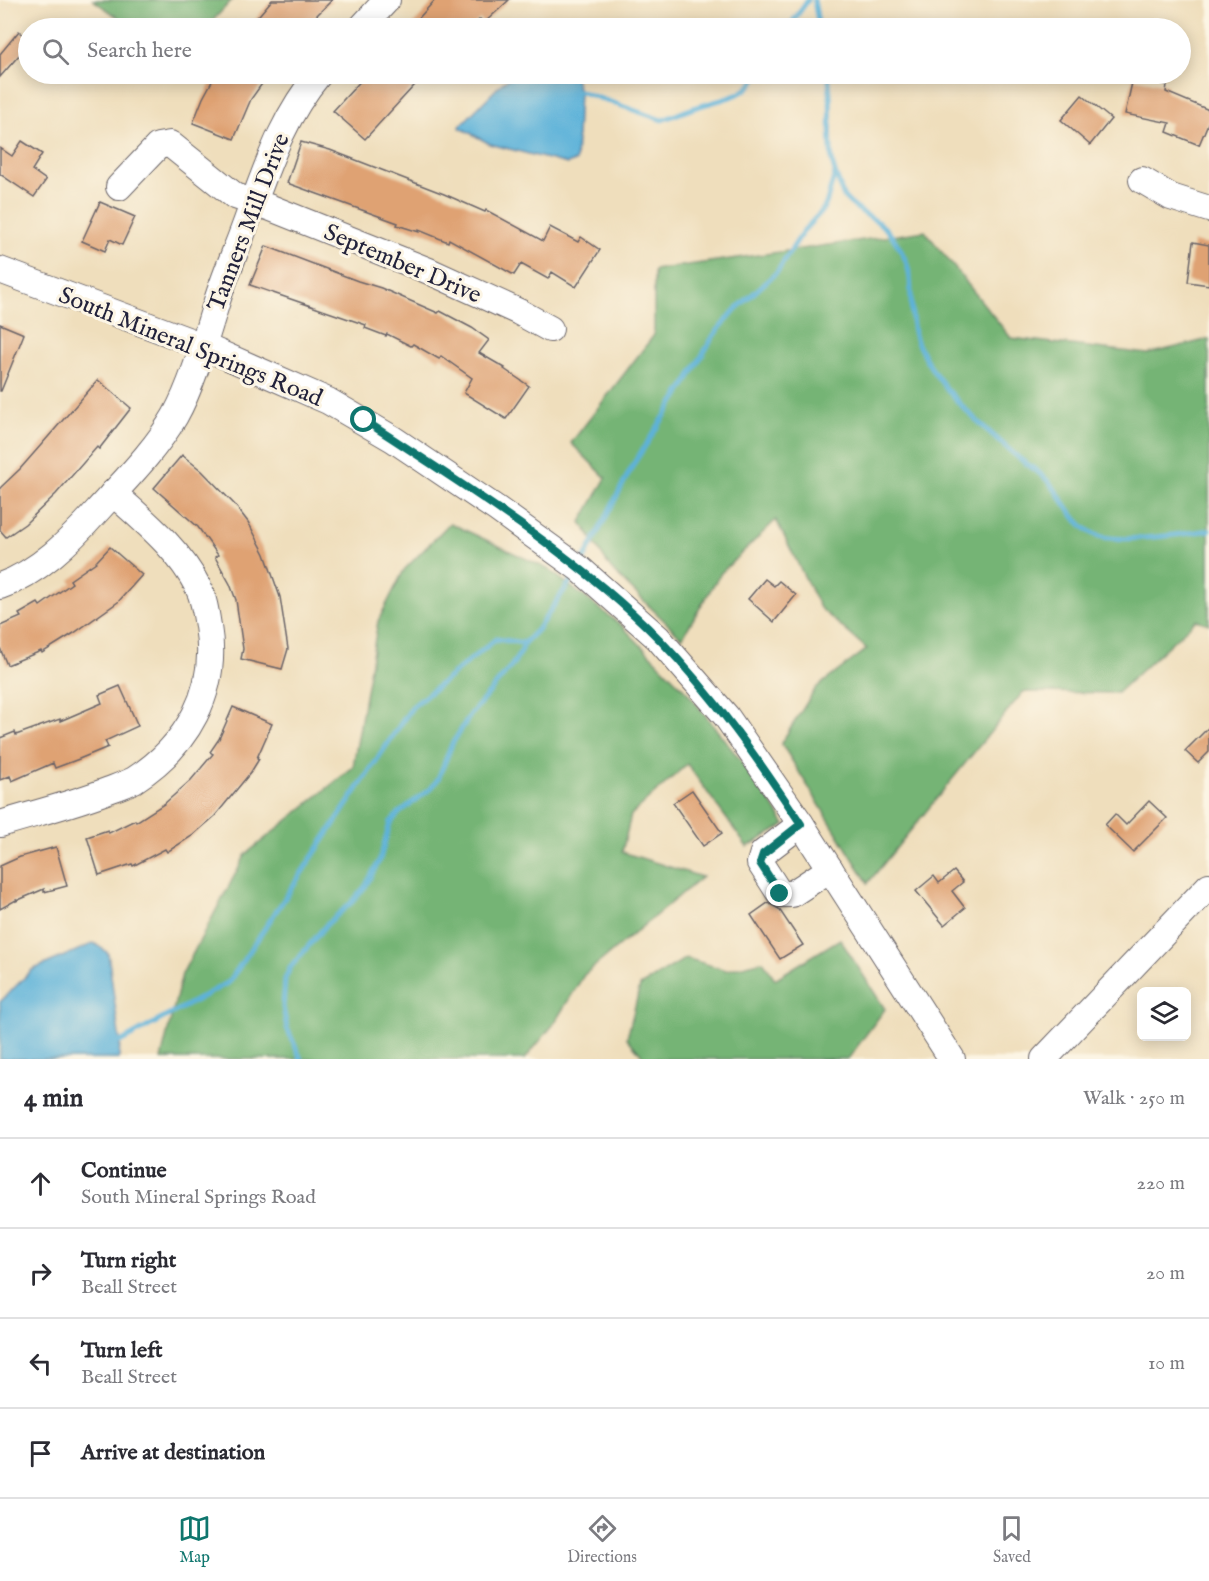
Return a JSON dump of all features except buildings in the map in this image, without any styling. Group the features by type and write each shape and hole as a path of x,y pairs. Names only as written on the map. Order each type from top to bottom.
{"street":[{"path":"370,18 387,0"},
{"name":"Tanners Mill Drive","path":"0,586 33,568 57,551 155,447 176,415 203,346 220,292 284,126 301,95 311,84"},
{"name":"September Drive","path":"119,187 158,146 170,144 235,196 429,271 519,312 550,329"},
{"path":"1142,180 1170,196 1209,209"},
{"name":"South Mineral Springs Road","path":"0,270 203,346 320,397 364,420 514,521 580,569 658,638 702,687 741,736 801,824 952,1059"},
{"path":"0,824 88,798 133,781 171,751 194,719 206,691 210,637 205,608 198,587 173,550 113,493"},
{"path":"801,824 763,854 760,863 780,894 792,894 830,869"},
{"path":"1044,1059 1209,886"}],"green space":[{"path":"93,0 232,0 215,18 119,18"},
{"path":"925,231 1011,338 1148,354 1209,339 1209,624 1196,620 1117,693 1023,692 868,883 781,743 816,688 867,649 820,608 776,520 720,574 682,638 611,569 581,522 606,478 571,443 654,335 654,270"},
{"path":"450,523 548,569 622,626 687,692 760,785 785,825 747,847 687,764 631,815 622,852 702,877 584,975 553,1025 525,1059 161,1059 182,974 246,854 353,767 378,621 404,570"},
{"path":"840,939 885,1009 848,1059 645,1059 627,1038 640,986 686,958 726,970 763,961 775,979"}],"water":[{"path":"501,84 577,84 579,91 576,161 567,164 490,144 459,127"},
{"path":"94,943 108,953 120,1042 119,1059 0,1059 0,1002 32,970"}],"waterway":[{"path":"795,18 808,0"},
{"path":"814,0 817,18"},
{"path":"579,91 662,120 735,96 752,84"},
{"path":"829,84 832,160 842,192 852,205 878,222 900,249 910,279 914,333 927,361 949,392 991,434 1045,478 1080,524 1096,535 1119,539 1168,536 1209,530"},
{"path":"582,563 634,463 685,385 714,335 735,310 777,272 804,230 826,204 835,173"},
{"path":"301,1059 287,1028 283,1007 285,979 290,968 326,925 365,887 380,859 390,823 431,788 438,779 452,744 471,714 510,668 524,643 537,630 576,573"},
{"path":"113,1043 120,1042 229,982 412,707 496,639 524,643"}],"route":[{"path":"364,420 540,539 580,569 658,638 702,687 741,736 801,824 763,854 760,863 780,894"}]}
